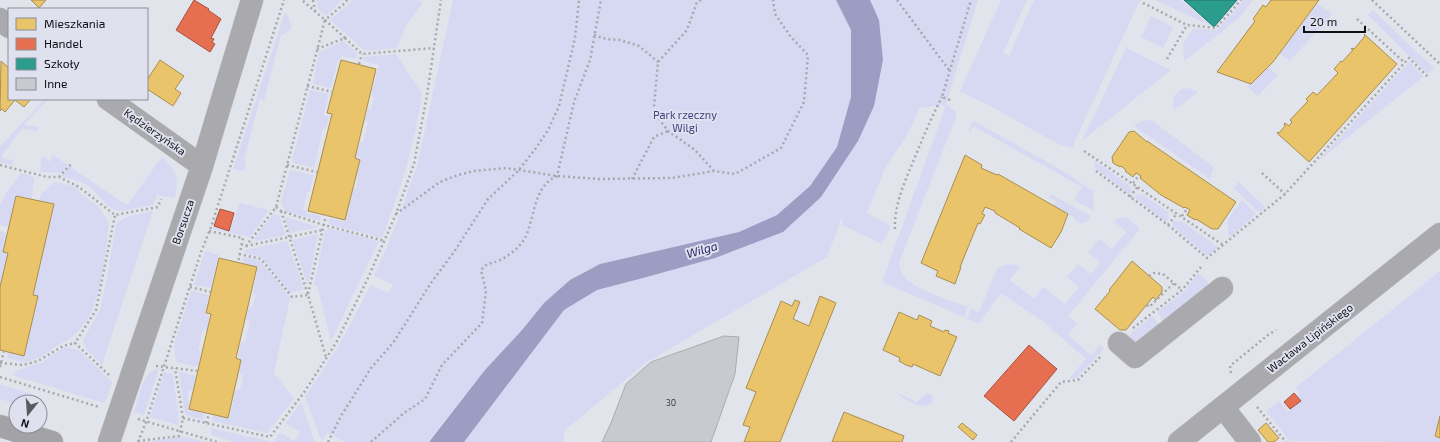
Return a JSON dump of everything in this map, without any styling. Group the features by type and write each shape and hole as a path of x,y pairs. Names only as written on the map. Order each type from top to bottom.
{"main road":[{"path":"0,426 52,442"}],"street":[{"name":"Borsucza","path":"109,442 202,166 252,0"},
{"path":"0,19 8,26"},
{"name":"Kędzierzyńska","path":"109,100 202,166"},
{"name":"Wacława Lipińskiego","path":"1180,442 1440,234"},
{"path":"1117,342 1135,357 1222,288"},
{"path":"1223,407 1250,442"}],"path":[{"path":"138,442 146,422 284,0"},
{"path":"302,0 362,54 434,48"},
{"path":"313,0 315,11"},
{"path":"246,246 276,207 325,20 347,0"},
{"path":"183,418 270,437 304,391 336,343 385,241 414,164 427,95 441,0 435,0"},
{"path":"328,442 341,416 371,368 393,343 431,283 454,252 488,199 518,171 548,130 559,106 575,38 579,0"},
{"path":"371,442 404,413 425,399 442,365 482,323 486,291 481,270 485,265 500,260 517,249 525,236 541,190 547,182 557,176 574,102 590,60 601,0"},
{"path":"701,0 697,2 687,30 658,62 654,106 659,119 668,131 695,150 714,171"},
{"path":"396,214 440,182 474,170 506,168 557,176 599,179 672,178 714,171 735,174 782,148 804,102 808,55 791,37 775,14 773,0"},
{"path":"897,0 949,70"},
{"path":"895,229 895,219 902,190 925,133 942,97 971,0"},
{"path":"1143,3 1188,25 1216,28 1241,0"},
{"path":"1372,0 1440,64"},
{"path":"1357,19 1405,63"},
{"path":"1167,59 1188,25"},
{"path":"594,35 606,39 620,40 639,46 658,62"},
{"path":"317,50 345,38"},
{"path":"359,64 362,54"},
{"path":"1096,171 1168,225 1207,258 1285,194 1409,58 1428,77"},
{"path":"307,86 333,92"},
{"path":"942,97 950,100"},
{"path":"632,179 654,137 668,131"},
{"path":"1084,151 1224,245"},
{"path":"59,177 73,163"},
{"path":"0,166 47,178 59,177 79,187 115,215 158,207 161,199"},
{"path":"287,166 317,172"},
{"path":"1262,173 1285,194"},
{"path":"1133,183 1139,174"},
{"path":"1130,197 1138,186"},
{"path":"276,207 281,211 324,225 385,241"},
{"path":"1182,216 1187,209"},
{"path":"281,211 308,295 326,358"},
{"path":"1168,225 1177,213"},
{"path":"1,363 24,365 38,361 63,346 75,343 96,310 115,215"},
{"path":"308,295 326,215"},
{"path":"241,244 246,246 323,230"},
{"path":"209,231 243,238 238,263"},
{"path":"239,254 261,260 292,297 308,295"},
{"path":"1011,442 1061,382 1078,380 1117,342 1182,290 1201,267"},
{"path":"1149,276 1154,272 1163,274 1182,290"},
{"path":"1147,305 1149,308 1174,283"},
{"path":"190,287 211,292"},
{"path":"1262,340 1276,330"},
{"path":"75,343 110,376"},
{"path":"0,367 4,351"},
{"path":"154,366 198,371"},
{"path":"138,442 179,436 181,432 183,418 175,368"},
{"path":"0,377 99,407"},
{"path":"1259,409 1286,442"},
{"path":"206,423 208,414"},
{"path":"135,419 216,442"}],"green space":[{"path":"317,0 342,0 326,16 318,9"},
{"path":"353,0 423,1 421,6 405,27 397,48 365,51 330,20"},
{"name":"Park rzeczny Wilgi","path":"453,0 836,0 851,30 851,97 837,147 810,186 777,215 739,232 600,264 485,370 428,442 345,442 327,433 322,442 305,397 339,345 371,285 388,293 393,285 374,276 393,232 417,166"},
{"path":"870,0 978,0 946,104 956,112 956,117 900,260 900,269 903,275 915,285 923,290 968,307 964,317 882,282 946,105 920,108 905,139 886,166 867,213 891,226 882,244 842,225 843,215 827,257 647,362 565,430 563,442 464,442 564,310 597,290 643,278 821,197 879,20"},
{"path":"1001,0 1027,0 1003,53 1009,56 1034,0 1140,0 1074,143 1074,148 1058,144 992,107 955,89 960,91"},
{"path":"1155,0 1181,0 1211,26"},
{"path":"1244,0 1253,0 1238,19 1184,61 1183,44 1193,29 1217,30"},
{"path":"1317,3 1332,14 1290,61 1279,53"},
{"path":"1373,10 1434,68 1427,74 1368,15"},
{"path":"285,12 290,21 291,30 281,35 264,101 260,99 244,160 246,161 244,171 233,169"},
{"path":"1151,16 1173,27 1163,48 1141,37"},
{"path":"343,41 357,53 356,59 342,56 340,60 338,60 331,88 313,84 319,52"},
{"path":"1126,48 1171,70 1082,141"},
{"path":"396,54 422,94 406,167 382,238 328,224 330,218 345,222 354,188 356,188 361,158 356,157 360,142 363,143 368,122 365,121 368,109 371,109 374,97 371,95 379,65 363,61 364,57"},
{"path":"1409,62 1424,76 1317,162"},
{"path":"1268,67 1278,75 1258,96 1247,87"},
{"path":"1185,88 1198,92 1174,110 1173,102 1176,93"},
{"path":"310,90 329,94 324,115 329,116 326,129 323,129 314,168 294,163 292,161"},
{"path":"44,100 47,100 24,125 39,127 36,131 22,129 1,157 14,161 12,165 0,162 0,146"},
{"path":"1146,120 1153,121 1214,167 1210,179 1134,126 1139,122"},
{"path":"973,122 976,122 1063,171 1093,191 1094,211 1074,200 1082,187 973,126 970,133 968,130"},
{"path":"53,155 68,165 61,173 40,172 41,159 44,156 49,162"},
{"path":"162,157 171,166 176,175 177,185 175,198 157,195 154,205 129,210 117,210 108,206 85,184 61,176 69,166 127,205"},
{"path":"1094,160 1130,186 1132,192 1131,194 1128,194 1095,168"},
{"path":"290,170 313,175 310,192 307,192 303,210 307,211 307,213 321,216 320,221 285,211 281,203"},
{"path":"21,173 34,177 32,199 16,196 9,227 0,225 0,205 6,193"},
{"path":"55,182 76,187 81,194 98,206 109,223 104,264 98,294 87,319 78,332 41,356 33,360 21,362 7,358 8,352 24,356 38,296 33,294 54,205 39,201 41,194"},
{"path":"1239,182 1265,207 1261,211 1257,211 1235,189 1235,186"},
{"path":"1051,194 1091,216 1084,223 1074,220 1075,218 1053,206 1056,201 1049,197"},
{"path":"1142,194 1168,212 1169,218 1167,221 1165,222 1135,198 1136,195"},
{"path":"1242,200 1256,214 1231,237 1229,236 1227,220"},
{"path":"240,203 269,210 250,237 213,229 213,227 229,231"},
{"path":"153,211 102,365 86,349 83,340 100,310 116,224 126,217"},
{"path":"273,214 279,216 286,235 256,241 254,239"},
{"path":"285,217 319,227 289,233"},
{"path":"1126,217 1138,226 1139,230 1068,316 1076,322 1076,325 1068,335 1091,355 1100,345 1104,349 1077,378 1069,378 1086,359 1045,323 1001,293 979,324 967,319 971,309 979,312 997,269 1011,264 1020,267 1010,280 1034,299 1043,287 1065,304 1079,287 1067,277 1078,264 1091,274 1100,262 1088,252 1099,239 1112,249 1126,232 1114,221 1119,218"},
{"path":"1173,221 1181,221 1217,246 1217,248 1209,255 1206,255 1172,226"},
{"path":"328,228 379,241 331,341 317,285 314,286 325,231 327,232"},
{"path":"0,231 7,233 3,252 8,253 0,286"},
{"path":"318,234 308,285 292,240"},
{"path":"287,241 304,289 290,293 262,258 245,253 246,250"},
{"path":"205,251 219,255 211,288 194,285"},
{"path":"244,257 261,261 290,298 274,373 294,399 267,433 212,421 213,415 229,419 236,389 240,390 243,375 239,373 242,358 238,357 241,342 245,342 250,321 246,319 249,307 252,308 256,295 253,294 258,267 242,263"},
{"path":"1440,271 1440,413 1435,436 1440,438 1440,442 1290,441 1266,411 1279,401 1288,411 1301,401 1297,396 1300,393 1295,388"},
{"path":"1198,273 1208,282 1208,288 1166,326 1157,312 1184,292"},
{"path":"191,291 209,295 205,314 209,316 207,330 203,329 198,350 201,351 198,367 176,362 174,345"},
{"path":"1152,316 1163,329 1143,345 1122,341"},
{"path":"63,348 71,348 80,351 112,382 104,403 12,375 18,370 41,363"},
{"path":"159,368 144,415 134,412 145,380 153,370"},
{"path":"179,371 196,376 192,391 189,390 188,392 189,409 205,413 203,420 185,415"},
{"path":"164,372 173,374 179,421 178,425 150,417"},
{"path":"0,384 32,394 8,394 8,402 0,399"},
{"path":"893,391 917,402 927,393 932,395 933,401 928,405 923,406 913,404"},
{"path":"301,402 315,442 273,442 280,432 294,441 300,432 286,423"},
{"path":"211,428 273,442 234,442 211,435"},
{"path":"183,436 204,442 146,442"}],"water":[{"name":"Wilga","path":"836,0 870,0 879,20 883,60 874,106 858,141 821,197 783,232 715,258 597,290 564,310 464,442 429,442 485,370 522,330 544,303 570,280 600,264 739,232 777,215 810,186 837,147 851,97 851,30"}],"building: Mieszkania":[{"path":"31,0 46,0 39,8"},
{"path":"1271,0 1319,0 1273,62 1251,84 1217,72 1255,21 1253,19 1263,5 1266,7"},
{"path":"1364,34 1397,64 1309,162 1277,133 1279,133 1285,126 1285,123 1289,126 1292,122 1290,120 1308,101 1306,99 1313,92 1317,95 1338,73 1334,69 1353,50 1351,49 1354,49 1365,36"},
{"path":"160,60 184,76 175,89 181,93 173,106 148,90 148,78"},
{"path":"341,60 376,69 355,158 360,160 345,220 308,211 332,114 327,113"},
{"path":"1,61 8,67 8,100 15,100 5,112 2,109 0,111"},
{"path":"15,100 30,100 24,107"},
{"path":"1134,131 1147,142 1236,202 1218,229 1212,229 1187,215 1190,210 1161,195 1140,178 1141,176 1136,173 1133,177 1121,166 1120,167 1113,163 1112,157 1129,132"},
{"path":"965,155 982,165 981,168 997,175 998,174 1068,214 1061,232 1051,248 1019,229 1020,228 995,213 995,211 985,207 982,214 985,215 980,224 978,223 960,267 955,284 936,276 938,271 921,263"},
{"path":"16,196 54,204 33,295 38,296 24,356 0,350 0,287 8,253 3,252"},
{"path":"219,258 257,267 236,358 241,360 228,418 189,409 211,314 206,313"},
{"path":"1132,261 1162,287 1162,292 1156,300 1153,297 1126,330 1120,330 1095,309"},
{"path":"820,296 836,303 780,442 744,442 750,427 743,425 756,392 746,388 781,301 792,306 795,300 800,302 793,319 809,326"},
{"path":"899,312 917,320 919,315 932,321 930,326 944,332 945,330 949,331 948,333 957,337 940,376 913,364 912,367 906,365 899,361 900,358 883,350"},
{"path":"844,412 904,436 902,442 832,442"},
{"path":"1440,416 1440,438 1435,436"},
{"path":"962,423 977,435 973,440 958,427"},
{"path":"1266,423 1279,438 1274,442 1268,442 1258,430"}],"building: Handel":[{"path":"194,0 209,9 208,10 221,19 211,38 214,39 212,42 215,44 210,52 176,30"},
{"path":"220,209 234,213 229,231 214,226"},
{"path":"1029,345 1057,369 1014,421 984,396"},
{"path":"1294,393 1301,401 1290,409 1284,402"}],"building: Szkoły":[{"path":"1184,0 1237,0 1214,27"}],"building: Inne":[{"path":"724,336 739,337 735,374 711,442 602,442 626,384 651,362"}]}
